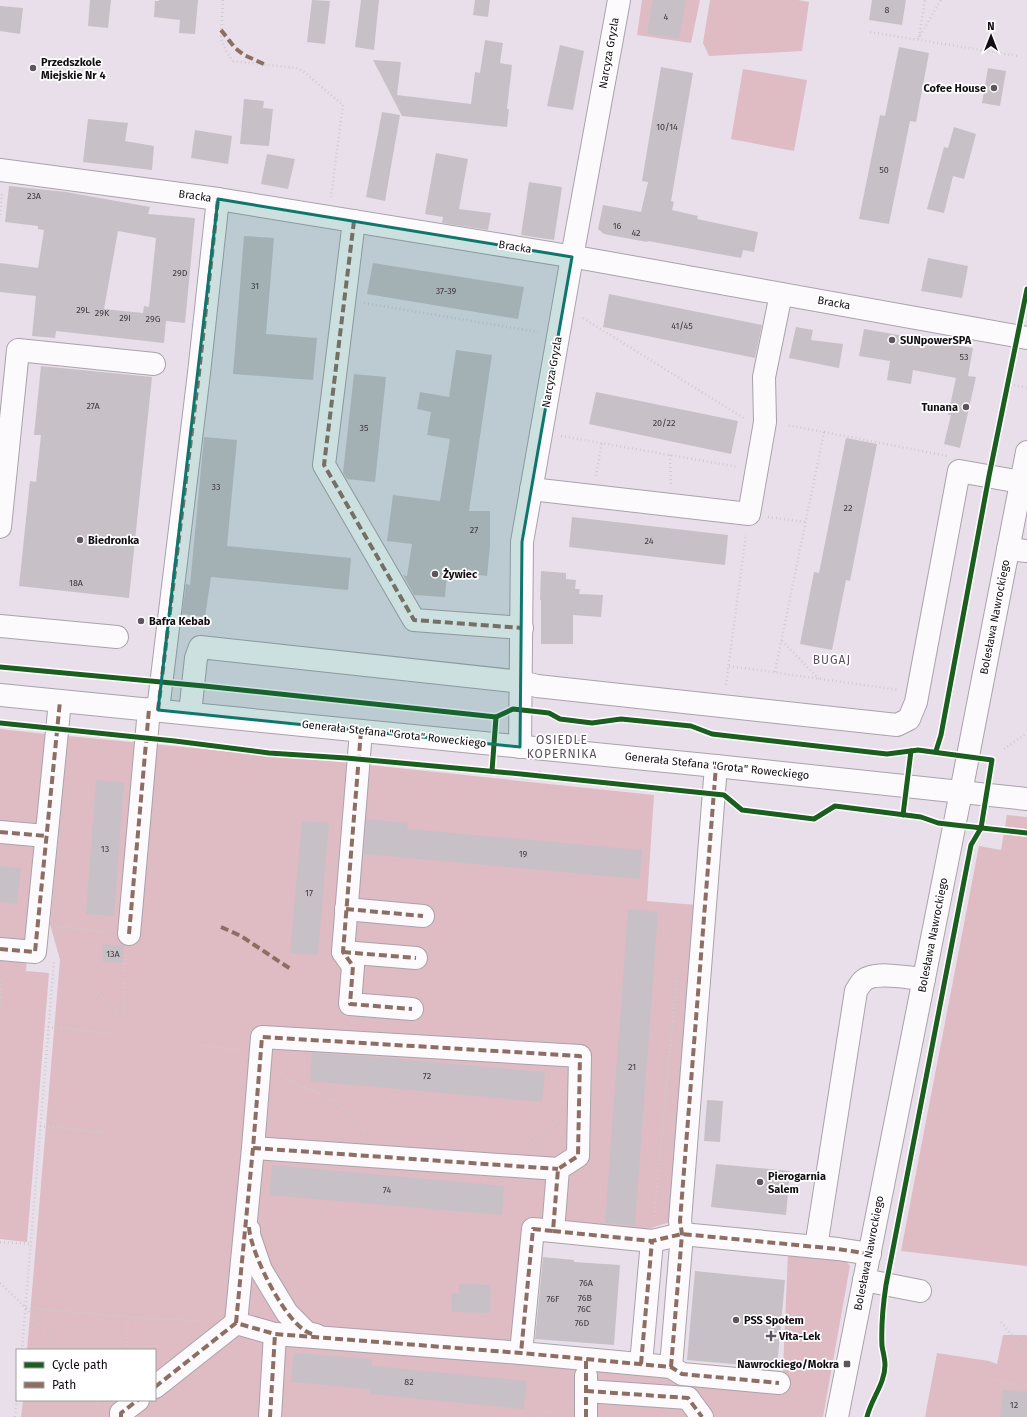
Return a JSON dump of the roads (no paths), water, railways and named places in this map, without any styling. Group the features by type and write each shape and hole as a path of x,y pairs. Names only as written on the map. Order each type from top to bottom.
{"street":[{"name":"Narcyza Gryzla","path":"520,747 522,682 522,542 619,0"},
{"name":"Bracka","path":"3,171 218,199 572,256 1027,338"},
{"path":"129,934 154,710 198,381 218,199"},
{"path":"354,221 343,300 324,465 414,620 522,628"},
{"path":"531,489 749,514 764,426 764,377 782,294"},
{"path":"0,527 18,350 154,364"},
{"name":"Bolesława Nawrockiego","path":"837,1417 961,792 1018,550 1021,482 1027,452"},
{"path":"190,713 196,658 200,647 897,725 909,719 916,702 959,470 1021,482"},
{"path":"0,626 117,637"},
{"name":"Generała Stefana \"Grota\" Roweckiego","path":"0,695 361,730 1027,799"},
{"path":"0,949 35,952 60,701"},
{"path":"361,730 342,952 353,966 350,1004 412,1009"},
{"path":"671,1367 682,1234 680,1221 716,766"},
{"path":"0,832 46,836"},
{"path":"346,909 423,916"},
{"path":"342,952 416,958"},
{"path":"816,1247 856,991 860,984 867,978 878,975 924,979"},
{"path":"156,1385 236,1323 262,1037 580,1056 578,1156 558,1169 253,1148"},
{"path":"553,1231 558,1169"},
{"path":"248,1201 249,1235 262,1270 287,1313 306,1333 325,1338"},
{"path":"521,1353 533,1229 652,1241 682,1234 816,1247 870,1254"},
{"path":"641,1364 652,1241"},
{"path":"864,1280 920,1291"},
{"path":"236,1323 275,1334 641,1364 671,1367 682,1374 779,1383"},
{"path":"270,1417 275,1334"},
{"path":"586,1360 586,1417"},
{"path":"586,1390 688,1398 702,1417"},
{"path":"121,1417 121,1413 137,1401"}],"place":[{"name":"Przedszkole Miejskie Nr 4","path":"33,68"},
{"name":"Cofee House","path":"994,88"},
{"name":"SUNpowerSPA","path":"892,340"},
{"name":"Tunana","path":"966,407"},
{"name":"Biedronka","path":"80,540"},
{"name":"Żywiec","path":"435,574"},
{"name":"Bafra Kebab","path":"141,621"},
{"name":"Pierogarnia Salem","path":"760,1182"},
{"name":"PSS Społem","path":"736,1320"},
{"name":"Vita-Lek","path":"771,1336"},
{"name":"Nawrockiego/Mokra","path":"847,1364"}],"district":[{"name":"BUGAJ","path":"832,660"},
{"name":"OSIEDLE KOPERNIKA","path":"562,747"}]}
